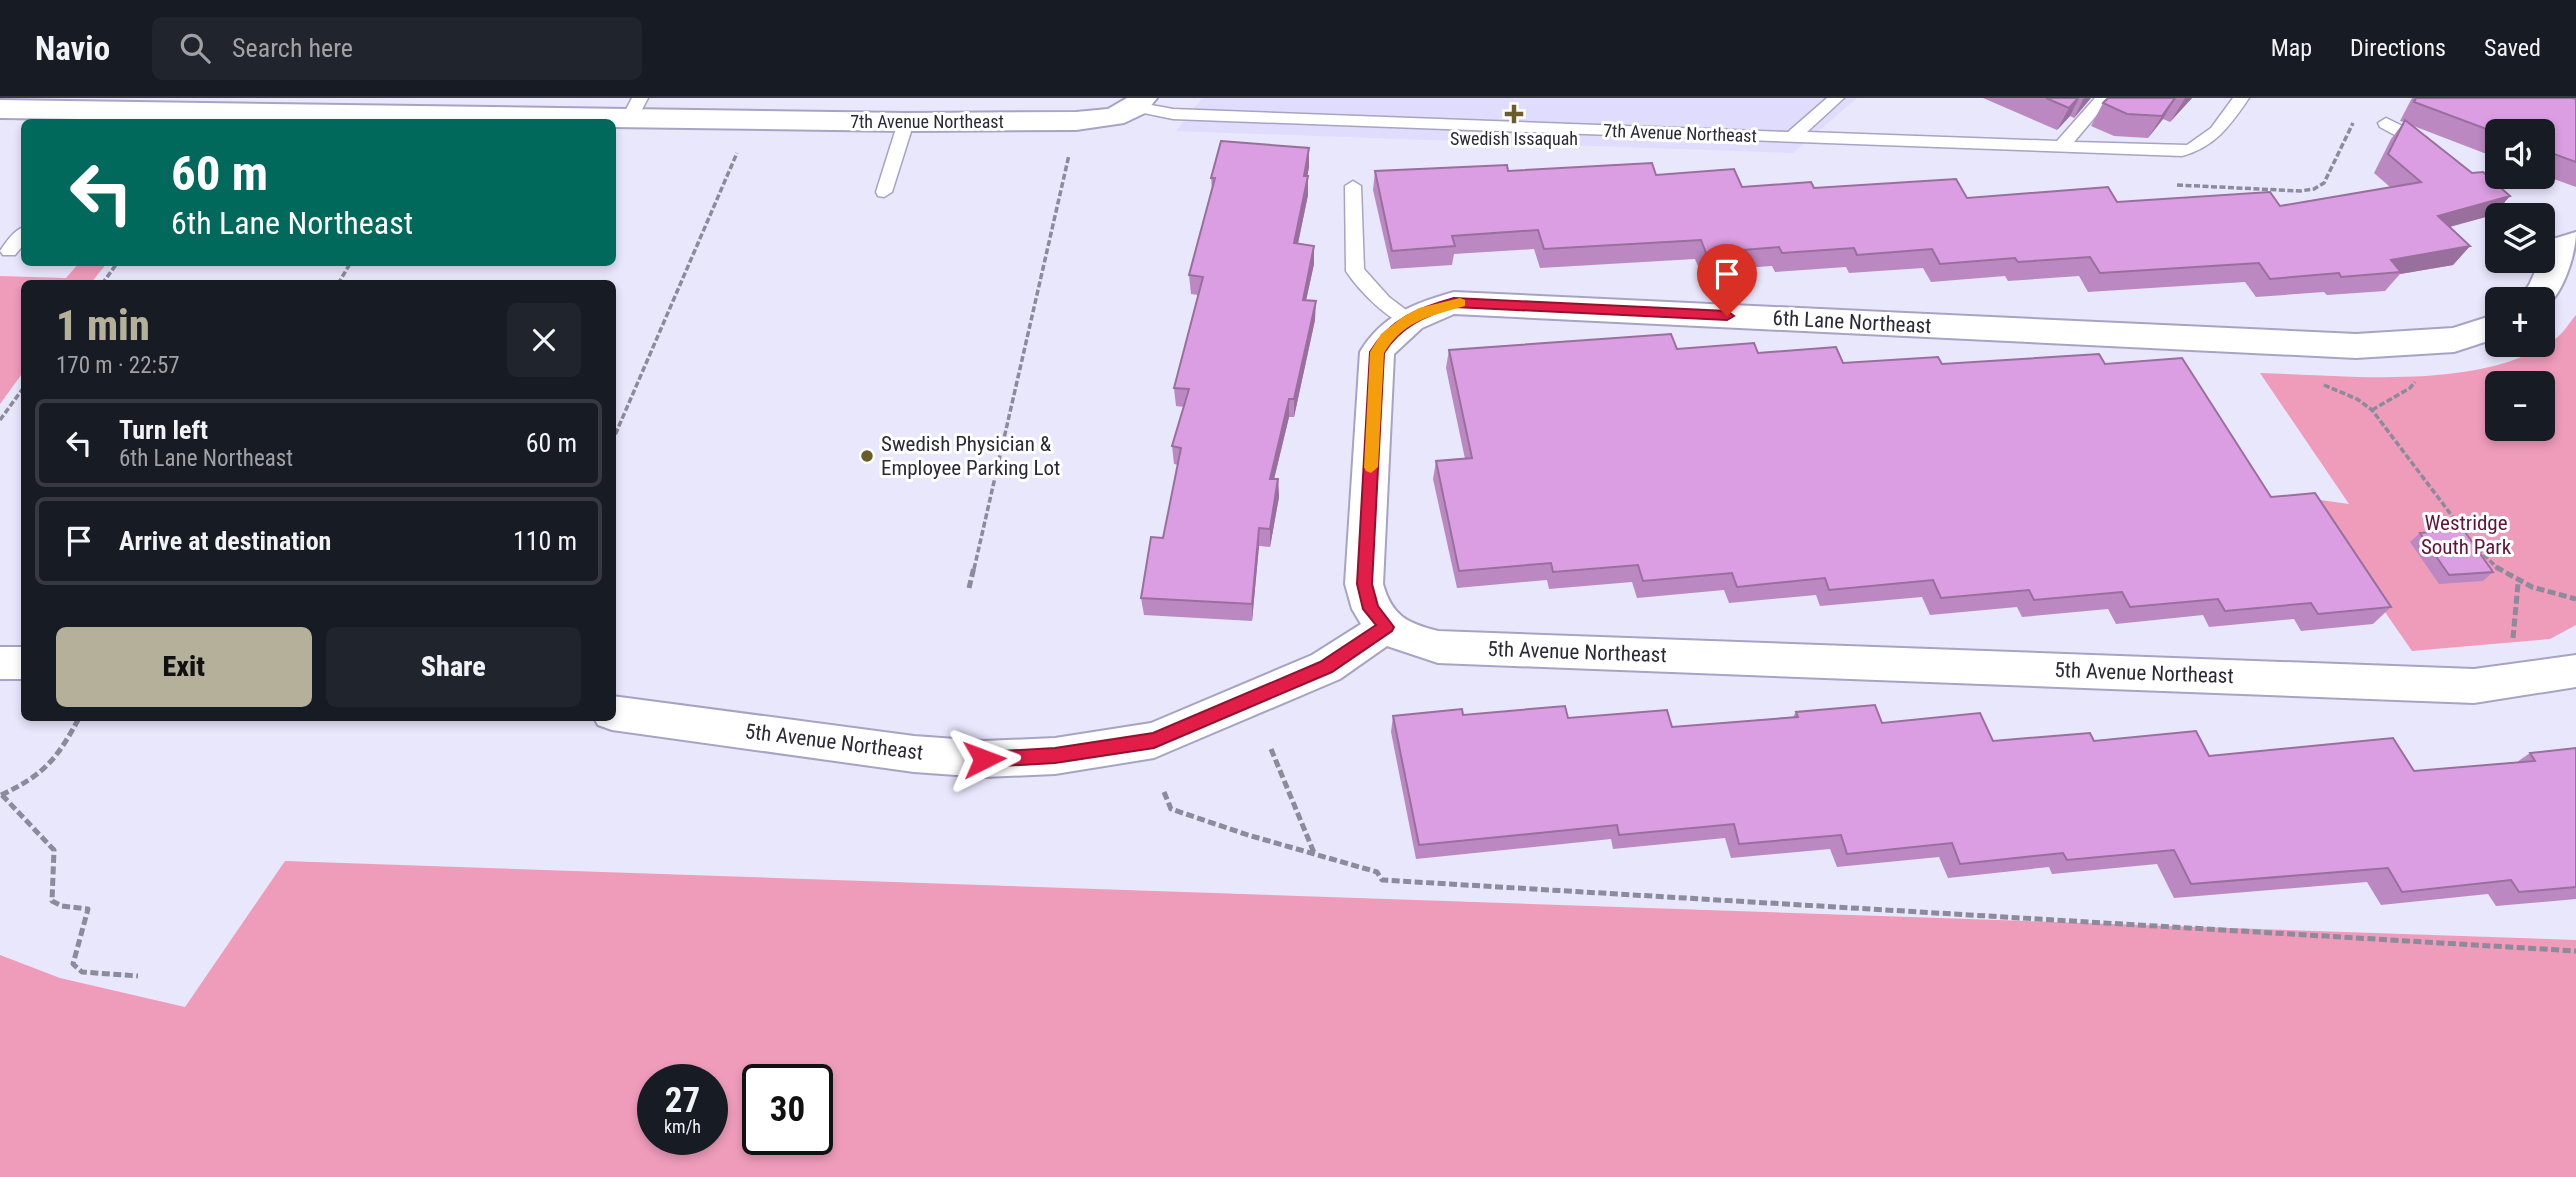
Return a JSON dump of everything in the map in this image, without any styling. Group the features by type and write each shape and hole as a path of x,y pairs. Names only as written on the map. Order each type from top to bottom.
{"street":[{"name":"7th Avenue Northeast","path":"0,109 125,117 495,118 635,107 906,122 1076,121 1114,117 1139,103"},
{"path":"2544,287 2560,243"},
{"name":"6th Lane Northeast","path":"1386,627 1371,609 1364,584 1377,352 1386,338 1424,311 1454,303 2356,345 2454,340 2485,330"},
{"name":"5th Avenue Northeast","path":"616,714 914,754 984,759 1055,756 1154,740 1326,667 1386,627 1408,639 1438,647 2474,686 2576,671"},
{"path":"0,663 21,663"}],"lane":[{"path":"1792,137 1836,98"},
{"path":"2061,146 2103,98"},
{"name":"7th Avenue Northeast","path":"1139,103 1173,114 2158,151 2196,149 2209,141 2241,98"},
{"path":"884,192 906,122"},
{"path":"2386,123 2434,150"},
{"path":"2469,178 2495,203"},
{"path":"1353,186 1354,271 1383,301 1408,320"},
{"path":"9,251 21,237"}],"path":[{"path":"616,433 741,141"},
{"path":"969,587 1072,144"},
{"path":"2372,410 2410,388 2416,380 2414,372"},
{"path":"2321,384 2357,399 2372,410 2482,555 2518,583 2576,599"},
{"path":"0,420 21,391"},
{"path":"2512,639 2518,583"},
{"path":"77,721 52,766 33,780 1,795 54,850 49,891 52,901 62,906 88,909 88,919 73,953 73,964 82,972 138,976"},
{"path":"1271,749 1315,856"},
{"path":"1164,792 1171,809 1315,856 1377,872 1382,880 2576,951"}],"shaded area":[{"name":"Swedish Issaquah","path":"1202,98 1857,98 1793,153 1176,131"}],"green space":[{"path":"76,266 105,266 93,280 21,280 21,375 0,404 0,276 66,278"},
{"name":"Westridge South Park","path":"2576,315 2576,625 2550,639 2412,651 2306,498 2349,504 2260,373 2372,377 2452,374 2490,367 2522,357 2555,357 2555,339"},
{"path":"285,861 2576,940 2576,1177 0,1177 0,955 60,978 185,1007"}],"building":[{"path":"2046,98 2078,98 2069,108"},
{"path":"2108,98 2175,98 2162,116 2127,114 2103,103"},
{"path":"2416,98 2576,99 2576,162 2555,154 2555,119 2485,119 2485,129 2414,102"},
{"path":"2405,120 2472,173 2483,172 2485,189 2502,189 2510,196 2438,216 2470,246 2391,260 2401,272 2341,277 2339,273 2270,279 2259,263 2100,273 2090,257 2018,262 2015,258 1940,264 1932,249 1857,255 1854,248 1782,253 1779,247 1706,253 1701,240 1544,249 1538,230 1452,236 1455,246 1392,251 1375,171 1507,165 1508,171 1652,163 1656,175 1734,169 1742,187 1811,182 1814,188 1956,179 1967,198 2108,187 2117,202 2270,192 2280,206 2421,182 2388,154"},
{"path":"1221,141 1309,148 1304,176 1308,176 1294,243 1314,246 1303,300 1316,301 1294,399 1289,399 1270,479 1278,479 1270,529 1259,528 1252,604 1141,598 1151,537 1163,538 1181,448 1172,446 1189,389 1174,388 1203,277 1189,275 1215,178 1211,178"},
{"path":"1671,334 1677,349 1754,343 1758,353 1836,347 1843,363 1938,357 1942,364 2099,354 2105,364 2182,358 2271,497 2315,493 2391,607 2318,614 2311,603 2225,611 2218,599 2130,607 2122,592 2034,600 2029,590 1941,598 1933,580 1829,590 1825,578 1737,587 1732,573 1643,581 1638,565 1553,572 1551,563 1459,571 1436,461 1472,458 1449,350"},
{"path":"2463,529 2493,572 2449,575 2420,533"},
{"path":"1875,705 1882,723 1980,713 1993,741 2090,733 2094,741 2196,731 2209,756 2393,738 2414,771 2535,761 2530,753 2576,748 2576,887 2519,892 2511,880 2402,892 2388,868 2191,884 2174,850 2067,860 2063,853 1960,864 1952,843 1847,854 1841,835 1739,844 1734,824 1619,835 1617,825 1419,845 1393,716 1462,709 1463,715 1565,706 1568,718 1667,710 1672,727 1798,717 1796,712"}],"slow traffic":[{"path":"1371,467 1377,352 1386,338 1408,320 1424,311 1460,303"}],"place":[{"name":"Swedish Issaquah","path":"1514,114"},
{"name":"Swedish Physician & Employee Parking Lot","path":"867,456"}],"route":[{"path":"984,759 1055,756 1154,740 1326,667 1386,627 1371,609 1364,584 1377,352 1386,338 1408,320 1424,311 1454,303 1727,316"}]}
